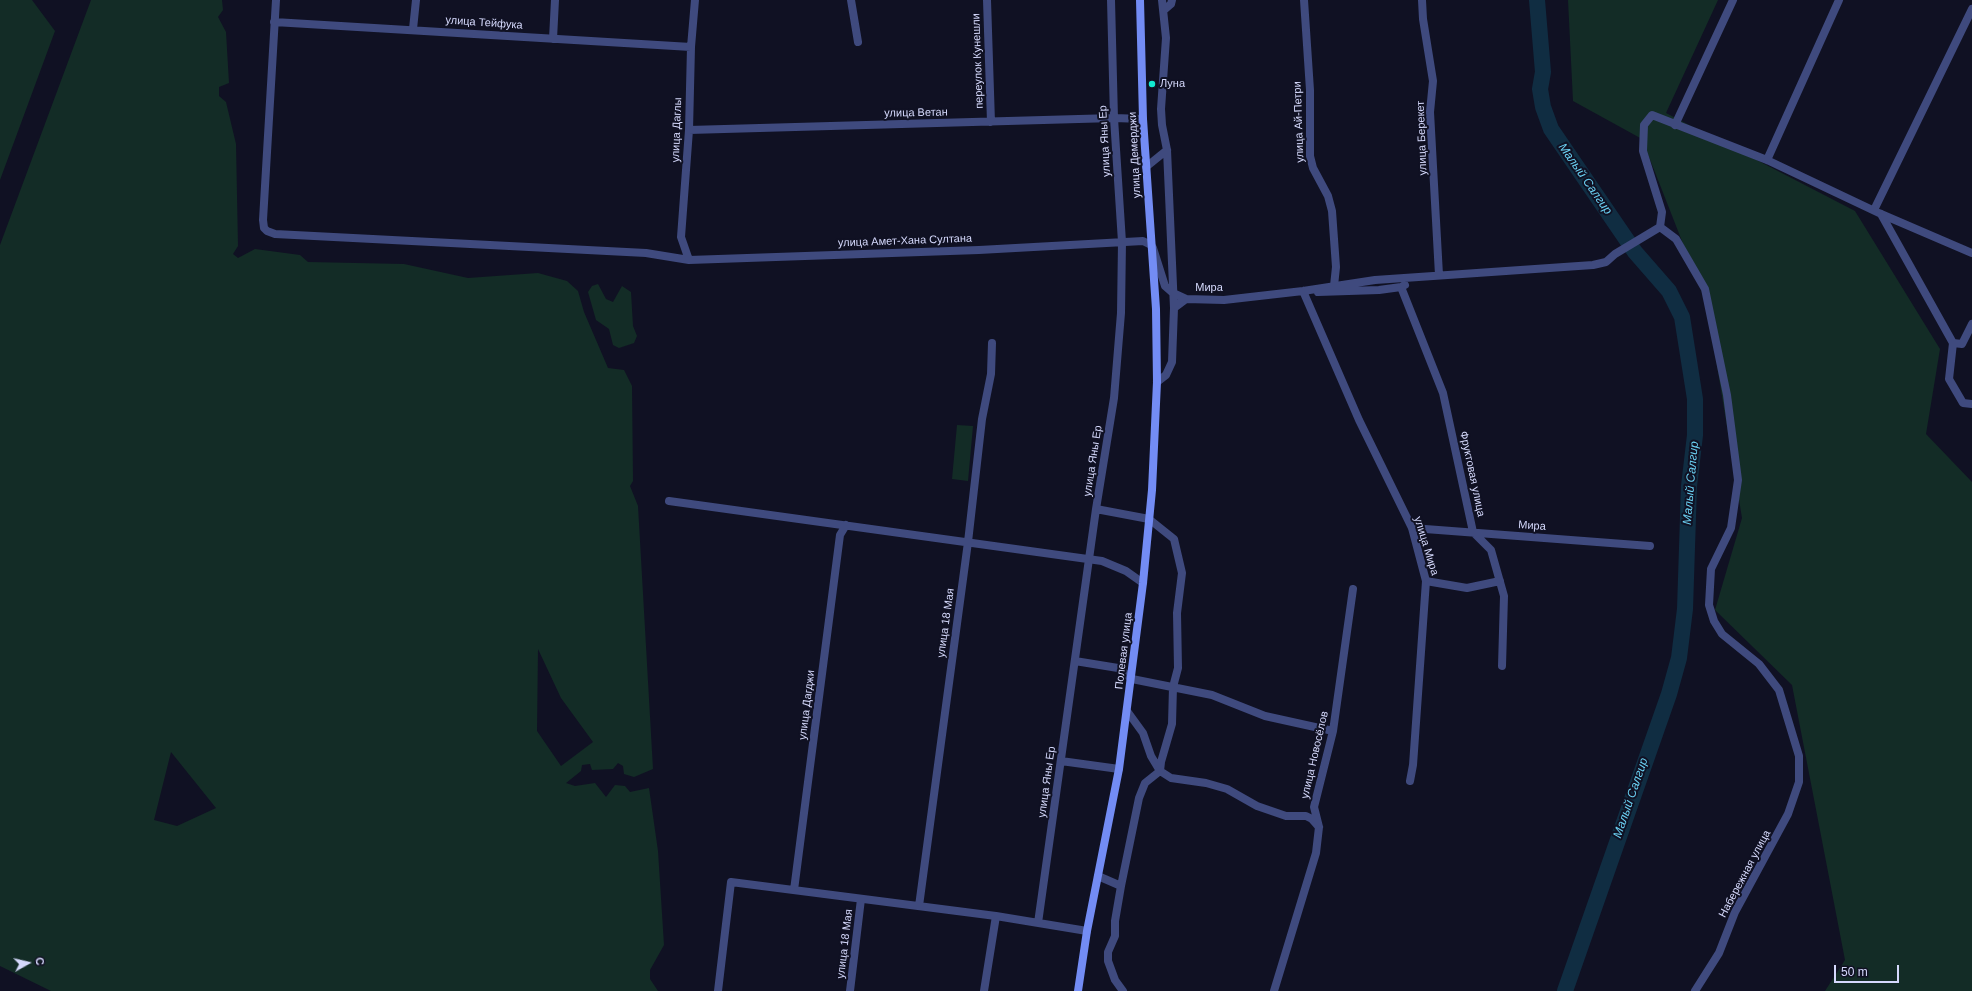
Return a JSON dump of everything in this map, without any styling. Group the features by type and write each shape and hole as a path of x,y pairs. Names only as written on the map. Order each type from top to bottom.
{"main road":[{"name":"улица Демерджи","path":"1140,0 1143,120 1156,309"},
{"name":"Полевая улица","path":"1078,991 1087,931 1119,769 1132,679 1143,583 1152,490 1157,382 1156,309"}],"street":[{"path":"274,22 276,0"},
{"path":"413,29 416,0"},
{"path":"553,39 555,0"},
{"name":"улица Даглы","path":"689,260 681,238 689,130 691,47 695,0"},
{"path":"851,0 858,42"},
{"name":"переулок Кунешли","path":"987,0 991,122"},
{"name":"улица Яны Ер","path":"1038,923 1096,509 1114,398 1122,307 1122,242 1114,118 1111,0"},
{"path":"1157,382 1166,375 1172,362 1174,308 1167,150 1162,125 1161,109 1166,38 1162,0"},
{"path":"1164,10 1171,4 1172,0"},
{"name":"улица Ай-Петри","path":"1304,0 1310,90 1310,156 1312,168 1328,196 1332,211 1336,267 1334,286"},
{"name":"улица Берекет","path":"1422,0 1423,19 1433,81 1430,112 1440,276"},
{"path":"1675,125 1733,0"},
{"path":"1767,160 1839,0"},
{"path":"1877,212 1972,9"},
{"name":"улица Тейфука","path":"274,22 413,29 691,47"},
{"name":"улица Амет-Хана Султана","path":"274,22 263,220 264,228 267,232 275,234 646,253 689,260 979,250 1122,242 1143,242 1151,245"},
{"path":"1303,291 1375,280 1593,266 1606,262 1639,238 1660,227 1662,212 1643,151 1644,124 1652,115 1767,160 1877,212 1972,253"},
{"name":"улица Ветан","path":"689,130 1114,118 1143,120"},
{"path":"1146,167 1167,150"},
{"path":"1877,212 1953,343 1949,379 1963,403 1972,404"},
{"name":"Набережная улица","path":"1660,227 1676,239 1705,289 1727,395 1738,480 1731,528 1711,569 1709,605 1714,621 1722,634 1759,664 1779,690 1799,756 1799,782 1788,814 1735,912 1719,953 1695,991"},
{"path":"1151,245 1165,286 1173,293 1186,299"},
{"path":"1303,291 1328,292 1401,287 1416,278"},
{"name":"Фруктовая улица","path":"1401,287 1443,393 1473,532 1491,550 1504,596 1502,666"},
{"name":"Мира","path":"1174,308 1186,299 1224,300 1303,291"},
{"name":"улица Мира","path":"1303,291 1359,420 1412,528 1426,581 1413,765 1410,781"},
{"path":"1953,343 1962,344 1972,324"},
{"name":"улица 18 Мая","path":"919,906 968,542 982,419 990,374 992,343"},
{"path":"669,501 968,542 1089,561 1102,561 1126,571 1143,583"},
{"path":"1096,509 1149,520 1174,539 1182,573 1177,613 1178,668 1173,687 1172,724 1161,762 1160,771 1146,784 1140,798 1121,886 1115,921 1115,936 1108,952 1108,961 1115,980 1123,991"},
{"name":"улица Дагджи","path":"794,890 840,535 846,525"},
{"name":"Мира","path":"1412,528 1650,546"},
{"path":"1426,581 1467,588 1500,581"},
{"name":"улица Новосёлов","path":"1274,991 1316,853 1319,827 1314,807 1333,731 1353,589"},
{"path":"1075,661 1118,668 1132,679 1212,695 1265,716 1333,731"},
{"path":"1127,711 1143,733 1151,756 1160,771 1171,778 1206,783 1227,789 1257,806 1286,816 1306,816 1312,819 1319,827"},
{"path":"1061,761 1119,769"},
{"path":"1306,816 1311,813 1314,807"},
{"path":"1098,876 1121,886"},
{"path":"718,991 731,882 996,916 1087,931"},
{"name":"улица 18 Мая","path":"850,991 861,899"},
{"path":"984,991 996,916"}],"green space":[{"path":"0,0 32,0 55,31 0,180"},
{"path":"91,0 222,0 223,10 218,17 226,32 229,83 219,87 219,96 226,102 236,144 238,246 233,254 238,258 255,249 300,255 308,262 404,264 468,278 538,273 567,281 578,291 584,312 608,368 624,370 632,386 633,481 630,486 638,506 653,769 634,777 624,774 623,766 618,763 613,769 592,770 590,764 582,765 581,771 566,783 575,786 595,783 606,797 615,785 625,786 630,792 649,788 658,851 664,945 650,970 650,979 658,991 51,991 0,966 0,245","holes":["538,649 561,698 593,742 561,766 537,731","171,752 216,808 177,826 154,820"]},
{"path":"1568,0 1718,0 1666,113 1855,211 1940,349 1926,434 1972,482 1972,991 1825,991 1845,960 1792,685 1715,610 1742,518 1707,305 1642,139 1573,101"},
{"path":"598,284 606,299 613,302 622,286 631,292 633,326 637,336 634,343 619,348 613,345 609,329 596,320 588,292 592,286"},
{"path":"957,425 973,426 968,481 952,479"}],"waterway":[{"name":"Малый Салгир","path":"1537,0 1543,72 1540,89 1543,107 1551,129 1635,252 1669,291 1682,317 1695,399 1695,435 1689,486 1685,609 1679,658 1669,694 1565,991"}],"place":[{"name":"Луна","path":"1152,84"}]}
